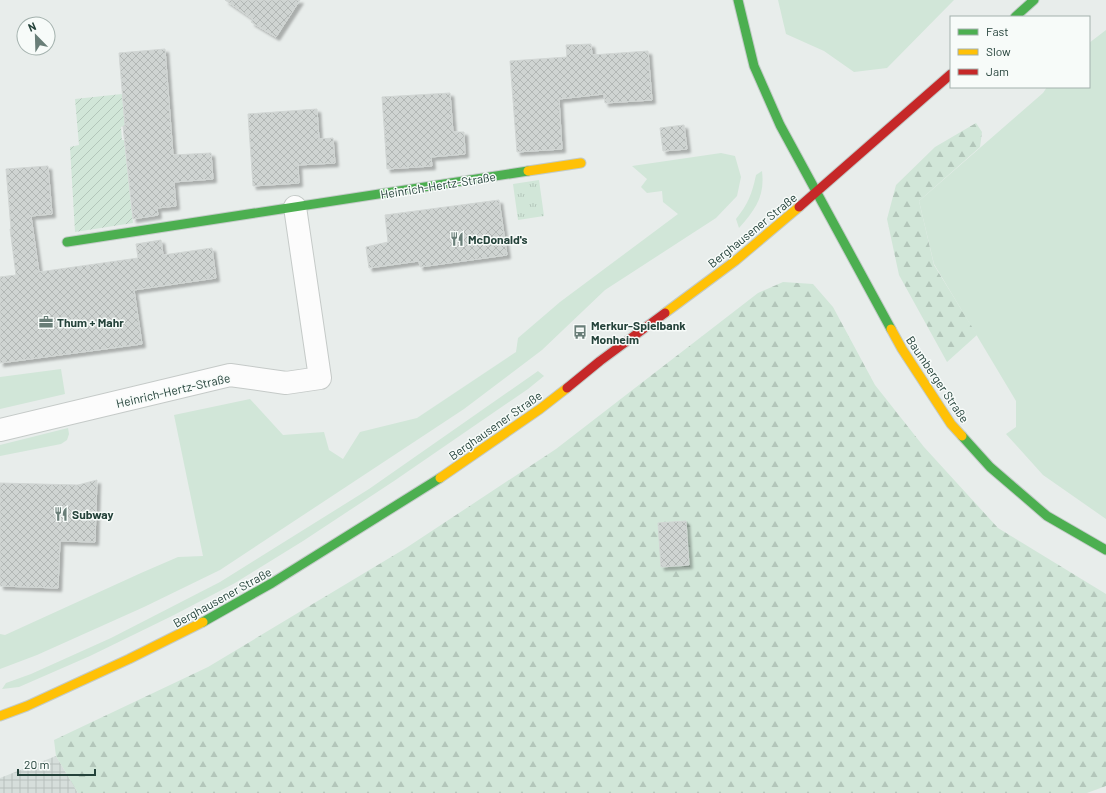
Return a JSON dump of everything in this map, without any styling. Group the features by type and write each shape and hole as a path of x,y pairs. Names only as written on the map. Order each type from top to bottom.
{"street":[{"name":"Baumberger Straße","path":"738,0 754,66 780,125 902,349 951,424 990,467 1047,516 1106,550"},
{"path":"1016,16 1034,0"},
{"name":"Berghausener Straße","path":"0,716 27,706 130,659 193,628 272,583 436,480 540,409 600,361 735,261 950,75"},
{"name":"Heinrich-Hertz-Straße","path":"67,242 581,163"},
{"name":"Heinrich-Hertz-Straße","path":"0,430 230,375 286,383 320,378 295,207"}],"shaded area":[{"path":"56,756 78,793 0,793 0,778"}],"green space":[{"path":"778,0 954,0 887,68 854,72 824,51 786,34"},
{"path":"1106,30 1106,519 1043,475 1006,434 1016,427 1016,401 934,264 919,201 1043,93 1046,88 1090,88 1090,42"},
{"path":"122,94 125,126 121,127 122,140 124,140 133,223 75,232 70,147 79,145 75,99"},
{"path":"976,123 982,132 980,147 919,201 934,265 977,335 947,362 899,275 887,219 896,185 935,147"},
{"path":"721,153 735,156 741,177 737,196 716,218 605,290 542,350 464,409 220,570 144,607 37,655 0,669 0,634 5,635 178,557 203,556 174,415 250,399 283,435 324,432 329,450 343,459 360,432 417,418 516,352 518,338 560,302 678,214 663,202 662,191 647,193 641,187 647,179 632,166"},
{"path":"762,171 763,180 761,195 755,208 739,228 736,219 749,198 756,175"},
{"path":"539,180 544,216 518,220 513,184"},
{"path":"783,282 813,284 833,307 875,385 924,447 998,528 1106,594 1106,786 1087,793 78,793 56,756 54,740 208,667 406,548 556,449 758,293"},
{"path":"61,369 65,394 0,409 0,377"},
{"path":"538,371 544,376 528,389 394,481 303,541 235,583 90,656 19,687 2,689 6,683 31,674 111,638 220,582 369,489"},
{"path":"68,428 69,434 67,440 61,444 0,456 0,445"}],"building":[{"path":"225,0 300,0 276,37 251,22 253,19"},
{"path":"591,44 592,55 648,51 652,100 605,103 604,94 559,99 562,149 517,152 510,61 567,57 566,45"},
{"path":"165,49 173,155 211,153 213,179 174,182 176,206 157,208 158,215 133,219 123,126 125,126 119,53"},
{"path":"450,93 453,132 464,132 465,154 431,157 432,166 387,169 382,97"},
{"path":"317,109 319,139 333,138 335,163 298,165 299,183 253,186 248,114"},
{"path":"684,125 687,149 663,151 660,128"},
{"path":"48,166 52,214 31,216 39,272 138,258 136,244 161,240 163,255 212,248 216,278 134,290 142,344 0,363 0,277 16,275 10,229 6,169"},
{"path":"499,200 507,255 420,267 419,261 369,268 366,247 388,242 385,215"},
{"path":"97,480 95,542 60,541 58,588 0,586 0,483 78,485"},
{"path":"686,521 689,565 661,567 658,523"}],"traffic: fast":[{"path":"738,0 754,66 780,125 891,329"},
{"path":"1016,16 1034,0"},
{"path":"67,242 528,171"},
{"path":"962,436 990,467 1047,516 1106,550"},
{"path":"203,622 272,583 440,478"}],"traffic: slow":[{"path":"528,171 581,163"},
{"path":"665,313 735,261 799,207"},
{"path":"891,329 902,349 951,424 962,436"},
{"path":"440,478 540,409 567,388"},
{"path":"0,716 27,706 129,659 203,622"}],"traffic: jam":[{"path":"799,207 950,75"},
{"path":"567,388 600,361 665,313"}],"place":[{"name":"McDonald's","path":"457,239"},
{"name":"Thum + Mahr","path":"46,322"},
{"name":"Merkur-Spielbank Monheim","path":"580,332"},
{"name":"Subway","path":"61,514"}]}
